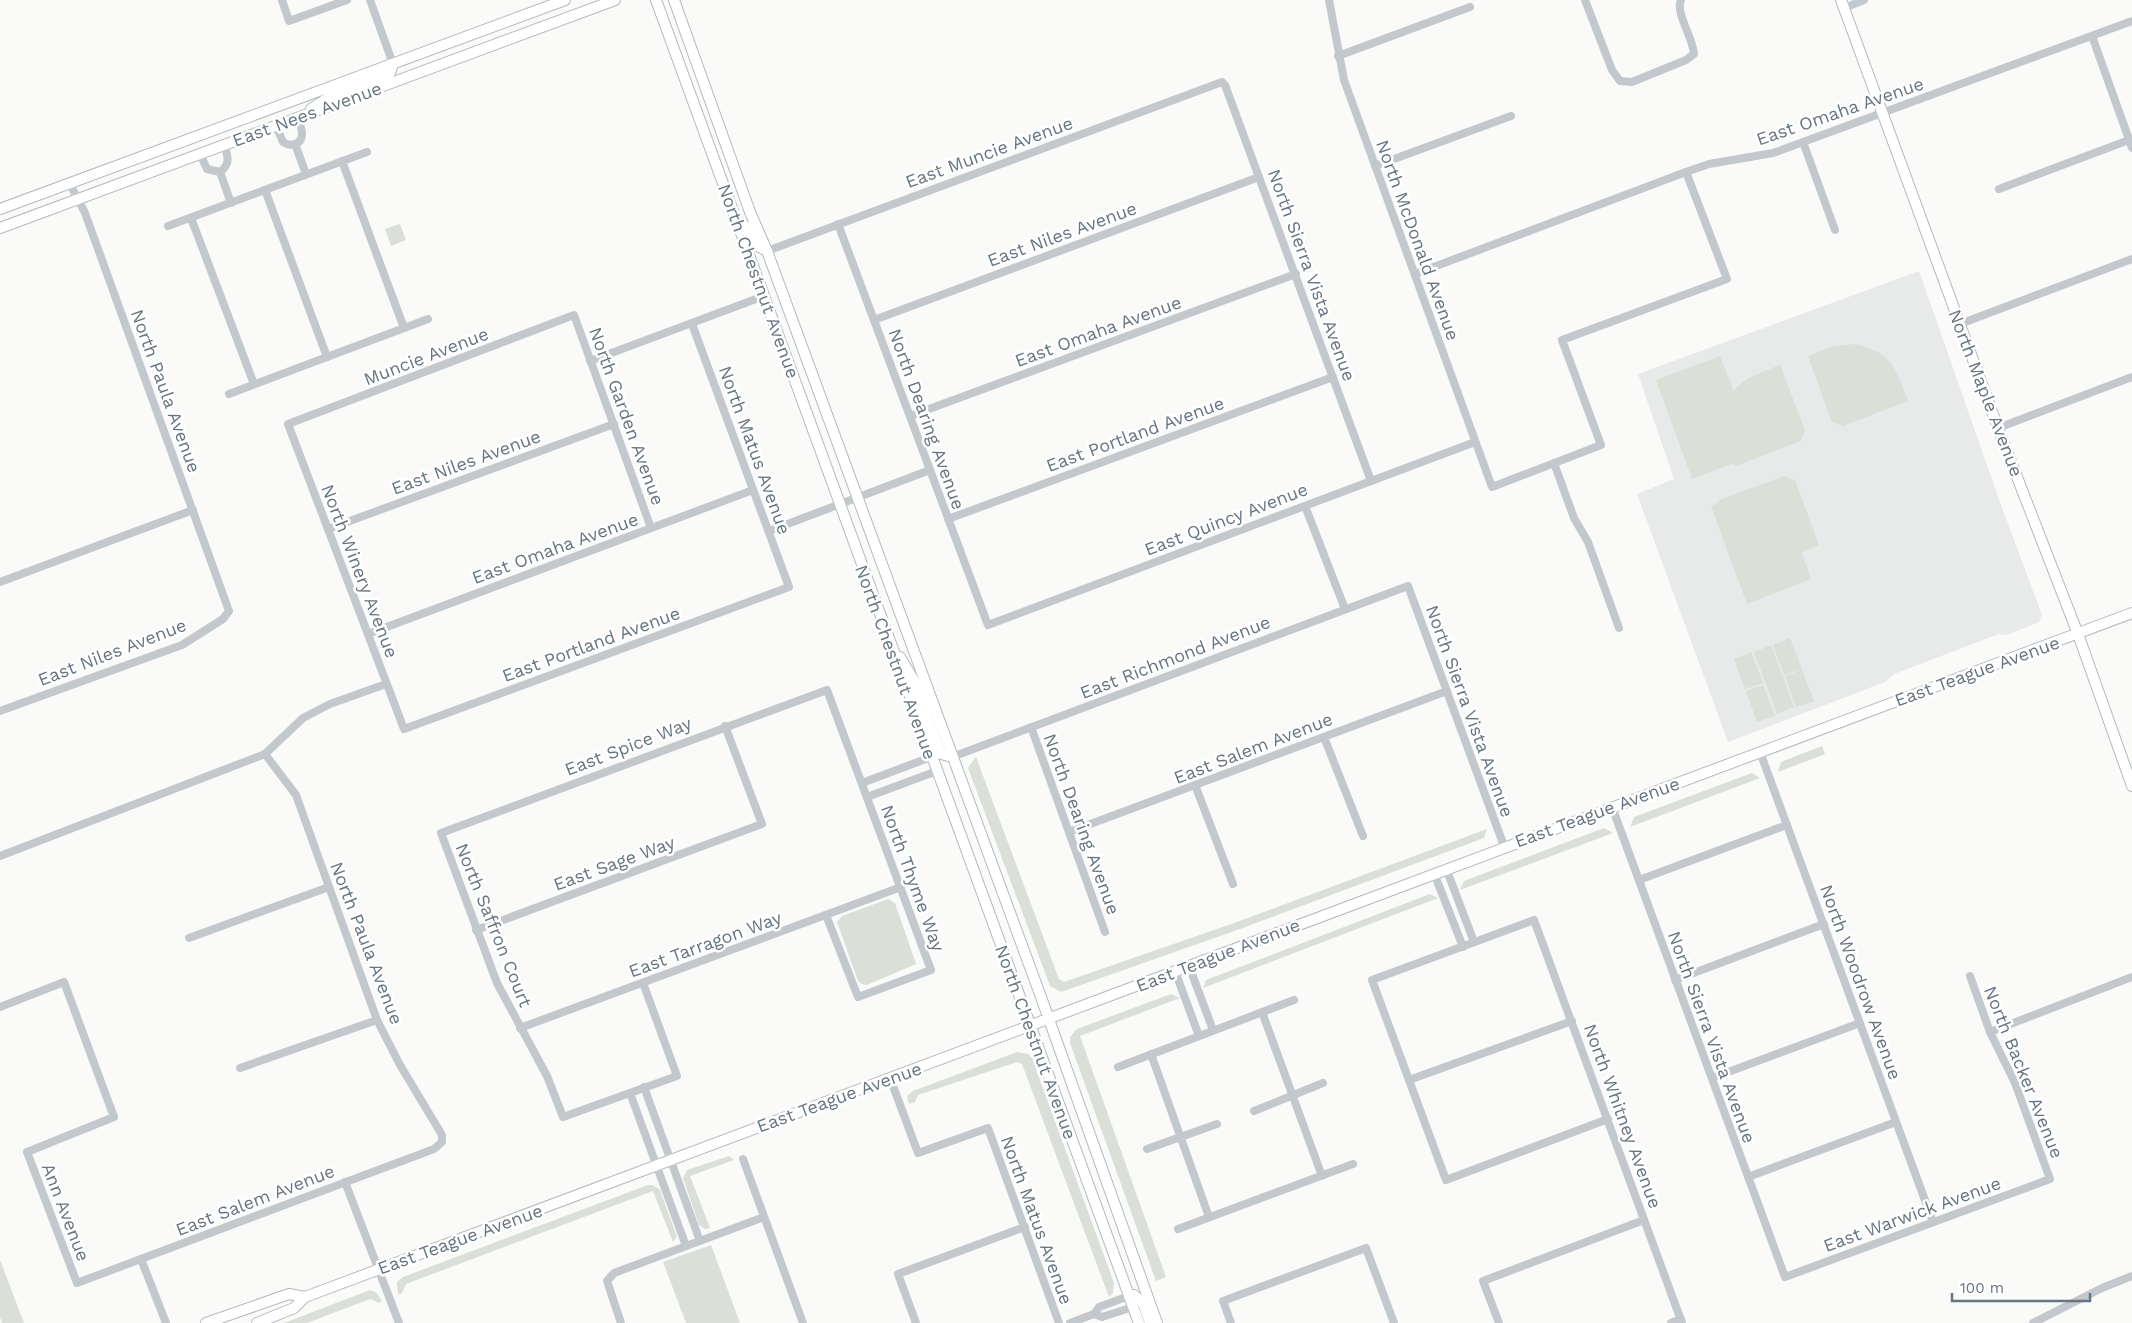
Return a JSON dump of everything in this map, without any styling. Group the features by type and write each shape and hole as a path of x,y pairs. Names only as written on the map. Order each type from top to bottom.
{"main road":[{"name":"East Nees Avenue","path":"0,210 565,0"},
{"name":"East Nees Avenue","path":"0,228 615,0"},
{"name":"North Chestnut Avenue","path":"656,0 1139,1323"},
{"name":"North Chestnut Avenue","path":"674,0 750,212 767,251 1049,1019 1157,1323"},
{"name":"North Maple Avenue","path":"1843,4 1998,428 2078,634 2132,786"},
{"path":"298,118 328,98 384,77 390,72 393,64"},
{"path":"737,220 748,228 756,245 767,251"},
{"name":"East Teague Avenue","path":"257,1323 294,1308 304,1297 1175,972 1504,846 2132,613"},
{"path":"886,632 916,684 941,754 952,756"},
{"name":"East Teague Avenue","path":"206,1323 289,1294 304,1297"},
{"path":"1129,1296 1134,1295 1142,1303 1150,1323"}],"street":[{"path":"282,0 289,21 347,0"},
{"path":"370,0 393,64"},
{"name":"North McDonald Avenue","path":"1329,0 1344,80 1492,486 1554,463"},
{"path":"1585,0 1612,70 1620,81 1632,82 1686,60 1694,54 1693,42 1680,11 1680,1"},
{"path":"1843,4 1864,0"},
{"path":"1338,56 1470,7"},
{"name":"East Omaha Avenue","path":"1415,274 1686,172 1709,164 1773,153 2132,21"},
{"path":"1998,190 2131,144 2092,36"},
{"name":"East Muncie Avenue","path":"767,251 1222,82"},
{"name":"North Sierra Vista Avenue","path":"1222,82 1225,85 1260,177 1371,481"},
{"path":"1375,166 1511,116"},
{"path":"276,126 283,142 289,146 295,144 302,138 298,118"},
{"path":"1804,142 1835,230"},
{"path":"295,144 306,174"},
{"path":"220,172 228,164 224,145"},
{"path":"168,226 367,152"},
{"path":"200,154 207,169 220,172"},
{"path":"342,161 404,328"},
{"path":"220,172 231,202"},
{"path":"1619,628 1588,542 1574,518 1554,463 1601,445 1562,340 1726,279 1686,172"},
{"name":"East Niles Avenue","path":"874,320 1260,177"},
{"name":"North Paula Avenue","path":"70,184 78,200 228,601 229,611"},
{"path":"266,190 328,357"},
{"path":"190,218 254,384"},
{"name":"North Dearing Avenue","path":"838,224 988,625"},
{"path":"1960,324 2132,259"},
{"name":"East Omaha Avenue","path":"910,416 1296,274"},
{"path":"590,360 764,296"},
{"name":"North Garden Avenue","path":"574,315 652,528"},
{"name":"Muncie Avenue","path":"288,424 574,315"},
{"path":"229,394 428,319"},
{"name":"North Matus Avenue","path":"692,324 789,587"},
{"name":"East Portland Avenue","path":"948,519 1333,377"},
{"path":"1998,428 2132,377"},
{"name":"North Winery Avenue","path":"288,424 404,729"},
{"name":"East Niles Avenue","path":"328,529 614,424"},
{"name":"East Quincy Avenue","path":"988,625 1475,442"},
{"path":"769,531 930,470"},
{"name":"East Omaha Avenue","path":"368,634 753,490"},
{"path":"1304,506 1345,609"},
{"path":"0,582 193,510"},
{"name":"North Sierra Vista Avenue","path":"1408,586 1504,846"},
{"name":"East Richmond Avenue","path":"952,756 1408,586"},
{"name":"East Portland Avenue","path":"404,729 789,587"},
{"name":"East Niles Avenue","path":"0,711 182,645 223,619 229,611"},
{"path":"0,856 265,754 303,718 330,704 386,684"},
{"name":"East Spice Way","path":"440,833 827,690"},
{"name":"North Thyme Way","path":"826,915 858,997 931,970 827,690"},
{"name":"East Salem Avenue","path":"1069,832 1447,691"},
{"name":"East Sage Way","path":"476,930 762,824 726,726"},
{"name":"North Dearing Avenue","path":"1031,727 1105,932"},
{"path":"1324,737 1363,836"},
{"name":"North Woodrow Avenue","path":"1760,752 1933,1222"},
{"name":"North Paula Avenue","path":"265,754 296,795 377,1020 400,1065 442,1135 442,1142"},
{"path":"862,783 931,757"},
{"path":"903,768 908,782"},
{"name":"North Thyme Way","path":"867,797 937,771"},
{"path":"1195,785 1233,884"},
{"name":"North Sierra Vista Avenue","path":"1612,807 1785,1277"},
{"path":"1639,880 1787,825"},
{"name":"North Saffron Court","path":"440,833 497,983 547,1076 563,1117 630,1093"},
{"path":"1446,868 1474,942 1372,980 1446,1180 1608,1119"},
{"path":"1434,873 1462,946"},
{"path":"189,938 329,887"},
{"name":"East Tarragon Way","path":"520,1028 901,887"},
{"name":"North Whitney Avenue","path":"1474,942 1534,920 1681,1321"},
{"path":"1676,980 1824,924"},
{"path":"1189,966 1213,1030"},
{"path":"1175,972 1199,1036"},
{"name":"North Backer Avenue","path":"1970,976 1990,1032 2015,1083 2050,1179"},
{"path":"1990,1032 2132,977"},
{"name":"Ann Avenue","path":"0,1007 64,982 114,1117 26,1152 76,1284"},
{"path":"643,983 677,1076 630,1093 686,1246"},
{"path":"1118,1067 1294,1000"},
{"path":"1190,1010 1203,1004"},
{"path":"1262,1012 1322,1176"},
{"path":"240,1068 377,1020"},
{"path":"1409,1080 1572,1020"},
{"path":"1712,1078 1860,1023"},
{"path":"1151,1054 1209,1218"},
{"name":"North Matus Avenue","path":"890,1078 918,1153 988,1128 1059,1323"},
{"path":"1254,1111 1323,1082"},
{"path":"644,1087 700,1241"},
{"path":"1748,1177 1896,1122"},
{"path":"1147,1149 1218,1124"},
{"path":"644,1130 658,1125"},
{"name":"East Salem Avenue","path":"76,1284 434,1149 442,1142"},
{"path":"743,1159 803,1323"},
{"path":"1178,1229 1354,1164"},
{"name":"East Warwick Avenue","path":"1785,1277 2050,1179"},
{"path":"345,1182 399,1323"},
{"path":"672,1208 686,1203"},
{"path":"621,1323 607,1281 614,1273 764,1217"},
{"path":"1499,1323 1483,1280 1644,1220"},
{"path":"916,1323 898,1274 1025,1227"},
{"path":"1231,1323 1223,1301 1366,1248 1394,1323"},
{"path":"141,1259 166,1323"},
{"path":"2033,1323 2102,1288 2132,1276"},
{"path":"1070,1323 1094,1314 1099,1307 1129,1296"},
{"path":"1094,1314 1102,1317 1133,1307"},
{"path":"1670,1323 1681,1321"}],"shaded area":[{"path":"400,224 406,240 391,246 385,229"},
{"path":"1919,271 2001,505 2042,615 2039,622 2007,635 1999,634 1894,674 1885,682 1728,742 1637,494 1674,479 1638,374"},
{"path":"1854,344 1877,352 1890,363 1895,370 1908,401 1843,426 1832,422 1808,356 1830,347"},
{"path":"1720,356 1734,391 1749,378 1780,365 1805,430 1801,441 1736,466 1734,463 1692,479 1656,380"},
{"path":"1784,476 1795,480 1819,545 1802,553 1811,579 1747,604 1711,506 1719,502 1719,500"},
{"path":"1790,638 1802,669 1784,675 1773,645"},
{"path":"1771,645 1794,707 1777,714 1754,652"},
{"path":"1751,652 1763,683 1745,689 1734,659"},
{"path":"1802,670 1814,701 1796,707 1785,676"},
{"path":"1763,685 1775,716 1757,722 1746,691"},
{"path":"1822,746 1825,754 1778,772 1781,762"},
{"path":"976,757 1059,979 1064,982 1237,922 1487,829 1484,838 1240,929 1061,992 1050,986 968,768"},
{"path":"1752,773 1760,778 1630,827 1634,817"},
{"path":"1604,828 1613,833 1460,890 1464,881"},
{"path":"1430,894 1438,898 1203,988 1206,980"},
{"path":"888,899 895,903 916,964 867,985 862,984 858,981 837,922 842,916"},
{"path":"1171,994 1180,998 1080,1036 1166,1277 1156,1281 1070,1043 1070,1037 1077,1029"},
{"path":"1017,1052 1028,1054 1032,1058 1114,1283 1113,1293 1109,1297 1022,1064 1017,1062 918,1095 915,1102 909,1104 907,1096 913,1091"},
{"path":"729,1156 734,1160 690,1176 710,1228 705,1229 699,1225 683,1178 687,1170"},
{"path":"648,1185 653,1185 660,1190 677,1237 673,1242 653,1191 406,1284 402,1293 398,1295 397,1282 403,1277"},
{"path":"711,1245 740,1323 686,1323 663,1262"},
{"path":"0,1260 24,1323 2,1323 0,1317"},
{"path":"370,1290 377,1293 382,1301 379,1303 370,1299 307,1323 284,1323"}]}
